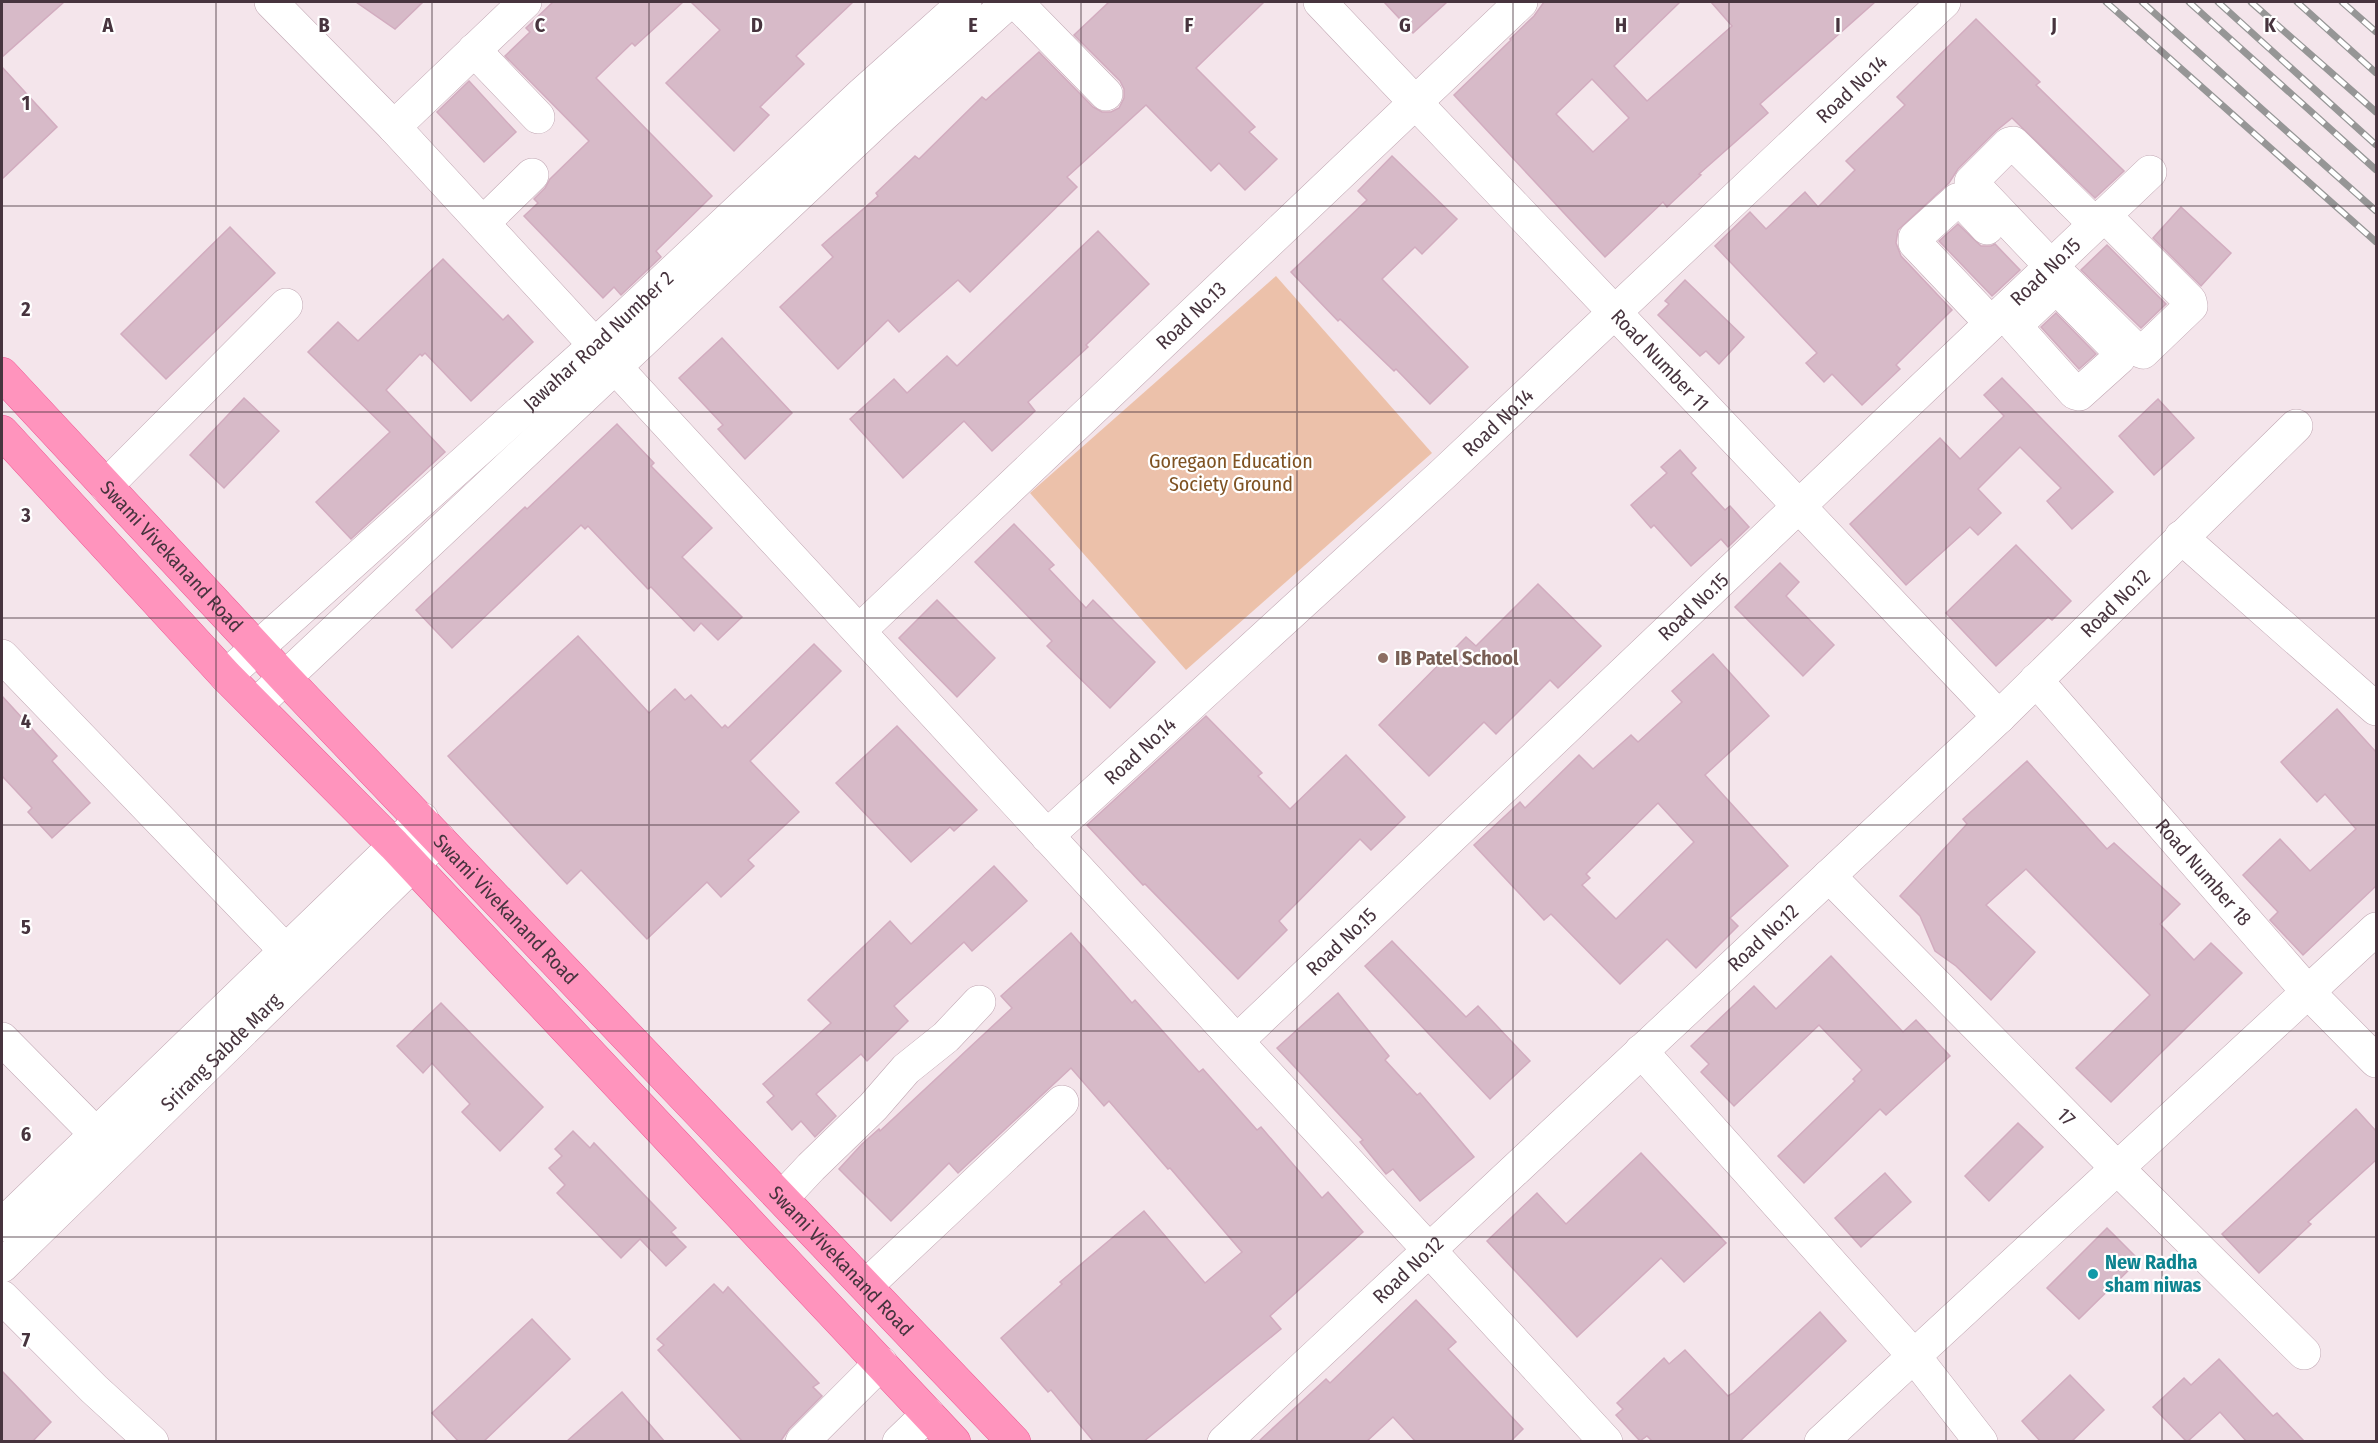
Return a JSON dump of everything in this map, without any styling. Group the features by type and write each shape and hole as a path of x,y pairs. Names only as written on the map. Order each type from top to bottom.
{"main road":[{"name":"Swami Vivekanand Road","path":"2,374 285,678 1014,1442"},
{"name":"Swami Vivekanand Road","path":"2,432 226,676 257,704 403,855 954,1442"}],"street":[{"path":"271,2 394,127 1606,1442"},
{"path":"394,127 525,2"},
{"name":"Jawahar Road Number 2","path":"257,704 605,356 872,106 965,2"},
{"path":"872,106 1009,2"},
{"path":"1016,2 1106,94"},
{"name":"Road Number 11","path":"1320,2 1999,717"},
{"name":"Road No.13","path":"859,631 1521,2"},
{"name":"Road No.14","path":"1047,836 1443,474 1944,2"},
{"path":"474,50 538,117"},
{"path":"1986,317 1915,243 1916,238 1957,200 1962,201 2040,279 2139,351 2147,349 2191,306 2190,301 2013,143 2009,144 1971,182 2040,279"},
{"name":"Road No.15","path":"1237,1041 1799,506 1986,317 2040,279 2150,172"},
{"path":"483,223 532,175"},
{"path":"106,486 286,305"},
{"name":"Jawahar Road Number 2","path":"226,676 605,356"},
{"name":"Road No.12","path":"1224,1442 1999,717 2296,426"},
{"path":"2181,537 2376,709"},
{"path":"2,656 285,950"},
{"name":"Road Number 18","path":"2036,681 2308,992 2376,1061"},
{"name":"Srirang Sabde Marg","path":"2,1266 430,829"},
{"name":"Srirang Sabde Marg","path":"2,1225 285,950 403,855"},
{"name":"17","path":"1829,876 2117,1168 2304,1353"},
{"path":"1821,1442 2376,929"},
{"path":"782,1198 873,1107 906,1069 946,1037 979,1002"},
{"path":"2,1040 96,1134"},
{"path":"1641,1051 1914,1356 1981,1442"},
{"path":"866,1286 1062,1102"},
{"path":"2,1297 94,1389 152,1442"},
{"path":"802,1442 881,1363"},
{"path":"899,1442 928,1414"}],"green space":[{"name":"Goregaon Education Society Ground","path":"1276,276 1432,453 1186,670 1030,493"}],"building":[{"path":"2,2 64,2 2,57"},
{"path":"356,2 423,2 395,29"},
{"path":"553,2 683,2 635,46 632,43 596,78 712,196 656,251 661,257 621,295 614,287 603,298 524,216 538,203 534,199 550,179 589,141 505,56 530,32 526,28"},
{"path":"691,2 853,2 796,56 804,64 760,107 769,115 734,151 666,83 720,30"},
{"path":"1109,2 1264,2 1196,68 1255,127 1249,132 1277,159 1245,190 1219,163 1211,171 1146,105 1067,177 1077,187 970,292 958,280 899,332 888,320 838,369 780,307 833,257 822,245 878,196 876,193 915,156 919,159 982,97 986,100 1039,52 1093,107 1102,112 1111,112 1119,108 1124,98 1124,89 1120,81 1074,35"},
{"path":"1384,2 1447,2 1413,33"},
{"path":"1544,2 1680,2 1614,66 1647,101 1732,26 1711,2 1875,2 1760,104 1768,113 1699,174 1701,175 1667,207 1663,202 1605,257 1454,95 1534,16","holes":["1592,79 1629,118 1593,152 1556,114"]},
{"path":"1976,19 2040,82 2036,85 2124,171 2095,198 2012,118 1996,131 1958,169 1949,183 1898,230 1896,243 1901,256 1952,310 1896,365 1900,369 1862,405 1832,374 1824,382 1806,363 1817,353 1715,246 1750,212 1766,229 1805,192 1818,207 1855,170 1846,161 1905,105 1897,97"},
{"path":"2,67 57,127 2,179"},
{"path":"469,81 516,132 484,162 437,112"},
{"path":"1392,156 1457,219 1422,254 1415,247 1382,279 1468,367 1430,404 1396,369 1394,371 1340,319 1338,321 1291,272 1367,200 1358,191"},
{"path":"2181,207 2231,253 2201,286 2153,238"},
{"path":"1958,224 1981,246 1995,244 2020,270 1992,296 1939,241"},
{"path":"230,227 275,273 166,379 121,334"},
{"path":"1098,231 1149,284 1086,345 1088,347 1028,402 1035,411 992,451 964,421 903,478 850,419 894,379 907,393 947,356 957,366"},
{"path":"2107,245 2166,304 2141,328 2081,270"},
{"path":"443,259 503,320 508,315 533,342 471,401 425,353 422,356 420,354 386,390 445,452 351,539 316,502 390,432 308,352 338,322 358,341"},
{"path":"1685,280 1744,337 1719,364 1706,351 1700,356 1658,315 1669,304 1665,301"},
{"path":"2056,313 2096,354 2079,369 2041,327"},
{"path":"722,338 792,413 745,459 718,429 723,425 679,378"},
{"path":"2002,378 2113,492 2072,529 2047,501 2061,488 2020,447 1978,489 2001,513 1978,535 1970,527 1906,585 1850,524 1940,438 1960,459 2004,416 1984,395"},
{"path":"244,398 279,431 224,488 190,455"},
{"path":"2158,399 2194,438 2154,475 2119,436"},
{"path":"617,424 654,463 651,466 712,528 682,557 742,617 718,640 701,623 694,631 651,587 648,589 588,526 585,529 581,525 452,648 416,610"},
{"path":"1680,450 1696,468 1691,473 1725,510 1730,506 1749,527 1728,547 1721,539 1691,566 1654,525 1651,528 1631,505 1667,473 1661,467"},
{"path":"1014,524 1054,565 1049,569 1086,608 1093,600 1155,662 1110,708 1047,646 1052,641 975,562"},
{"path":"2016,545 2071,601 2052,620 2048,617 1996,666 1946,613"},
{"path":"1780,563 1799,582 1786,596 1834,645 1803,676 1735,607"},
{"path":"1538,584 1601,646 1558,688 1550,680 1496,734 1484,722 1429,776 1379,725 1466,637 1476,646"},
{"path":"937,600 995,658 957,697 899,638"},
{"path":"578,636 649,713 675,689 685,700 691,695 722,728 725,725 728,728 814,644 841,671 750,761 799,812 748,860 754,866 721,897 707,882 647,939 581,870 567,884 448,756"},
{"path":"1713,654 1769,716 1705,775 1788,866 1730,918 1738,926 1696,968 1667,939 1620,984 1551,914 1544,920 1474,845 1520,802 1525,808 1579,755 1593,769 1631,735 1638,742 1682,702 1672,691","holes":["1658,803 1694,842 1616,919 1582,885 1590,878 1586,874"]},
{"path":"2,696 57,756 52,761 90,803 52,838 28,812 32,808 2,776"},
{"path":"2337,709 2376,752 2376,886 2303,955 2270,920 2278,912 2243,875 2280,839 2310,871 2356,829 2325,794 2317,802 2281,762"},
{"path":"1206,716 1262,773 1258,776 1290,809 1346,755 1405,817 1371,850 1360,839 1279,921 1287,930 1238,979 1145,884 1143,885 1087,825"},
{"path":"897,726 977,810 954,831 950,827 911,862 836,783"},
{"path":"2027,761 2107,849 2114,843 2180,904 2160,924 2194,960 2211,943 2242,973 2111,1102 2076,1068 2150,995 2026,869 1986,905 2035,952 1991,1000 1956,966 1935,951 1920,916 1900,896 1967,824 1963,819"},
{"path":"994,866 1027,901 972,951 964,942 894,1006 908,1021 867,1061 861,1054 816,1094 836,1116 815,1137 801,1121 792,1130 767,1102 774,1096 763,1084 831,1023 808,1000 890,921 911,944"},
{"path":"1071,933 1132,1003 1135,1000 1199,1072 1203,1069 1257,1130 1261,1127 1322,1198 1328,1192 1363,1232 1270,1316 1281,1329 1143,1442 1094,1442 1051,1390 1048,1392 1001,1338 1062,1284 1060,1282 1144,1211 1205,1283 1242,1252 1109,1101 1104,1106 1071,1068 958,1173 949,1163 891,1221 839,1169 862,1144 879,1129 880,1131 1012,1008 1001,996"},
{"path":"1392,941 1466,1017 1478,1006 1530,1061 1490,1099 1365,966"},
{"path":"1831,956 1903,1032 1916,1020 1950,1056 1886,1115 1880,1109 1804,1183 1778,1156 1855,1081 1853,1079 1862,1070 1819,1025 1734,1106 1701,1072 1709,1064 1691,1046 1754,986 1776,1009"},
{"path":"1338,993 1389,1056 1385,1060 1417,1095 1420,1093 1474,1157 1420,1201 1393,1169 1386,1174 1360,1142 1363,1140 1277,1048"},
{"path":"441,1003 543,1107 500,1151 462,1112 470,1104 432,1063 423,1073 397,1046"},
{"path":"2356,1109 2376,1131 2376,1160 2308,1222 2311,1224 2259,1273 2222,1234"},
{"path":"2018,1123 2043,1147 1989,1201 1965,1176"},
{"path":"573,1131 590,1148 594,1143 676,1228 671,1232 686,1247 666,1266 640,1239 621,1258 557,1193 565,1185 549,1168 562,1156 555,1149"},
{"path":"1641,1153 1726,1243 1684,1282 1661,1258 1577,1337 1487,1241 1537,1193 1566,1224"},
{"path":"1885,1173 1911,1202 1861,1247 1835,1218"},
{"name":"New Radha sham niwas","path":"2107,1228 2139,1260 2079,1319 2047,1288"},
{"path":"714,1284 723,1293 728,1287 819,1383 813,1387 822,1396 789,1429 780,1442 743,1442 658,1350 664,1345 657,1339"},
{"path":"1416,1300 1456,1342 1448,1349 1523,1429 1510,1442 1416,1442 1393,1417 1366,1442 1258,1442 1326,1379 1330,1383"},
{"path":"1820,1312 1846,1341 1739,1442 1653,1442 1647,1436 1640,1441 1616,1415 1623,1409 1617,1403 1664,1358 1669,1364 1685,1350 1728,1396"},
{"path":"532,1319 570,1359 483,1442 459,1442 432,1413"},
{"path":"2219,1359 2273,1416 2277,1413 2305,1442 2247,1442 2220,1412 2187,1442 2153,1407 2184,1378 2191,1385"},
{"path":"2,1371 51,1422 32,1442 2,1442"},
{"path":"2070,1375 2104,1410 2071,1442 2041,1442 2022,1421"},
{"path":"622,1392 665,1442 566,1442"}],"railway":[{"path":"2106,2 2376,242"},
{"path":"2142,2 2376,211"},
{"path":"2189,2 2376,170"},
{"path":"2218,2 2376,145"},
{"path":"2251,2 2376,112"},
{"path":"2297,2 2376,73"},
{"path":"2342,2 2376,32"}],"place":[{"name":"IB Patel School","path":"1383,658"},
{"name":"New Radha sham niwas","path":"2093,1274"}]}
